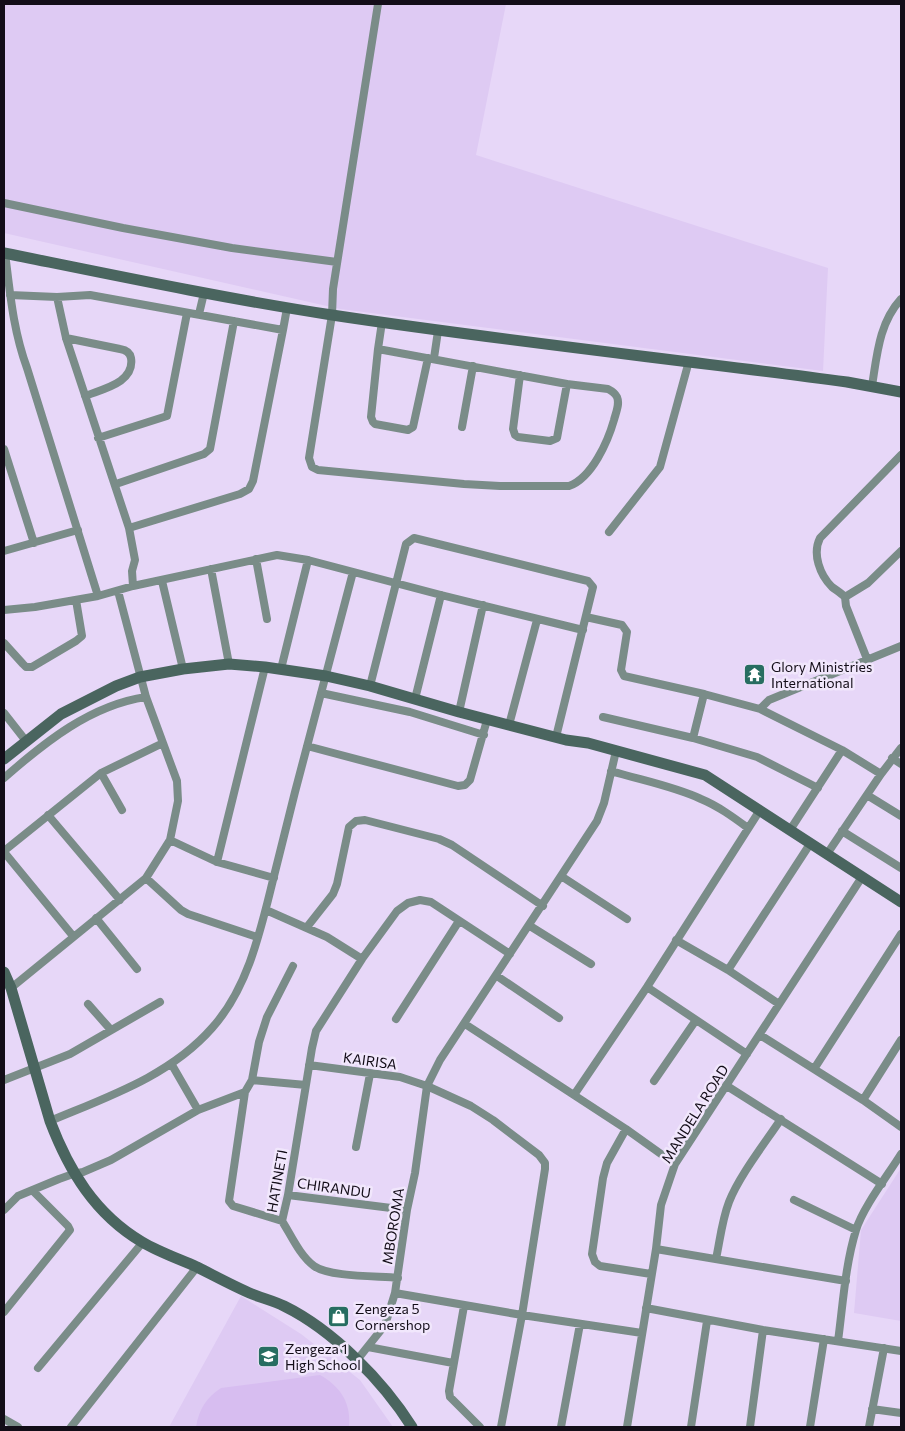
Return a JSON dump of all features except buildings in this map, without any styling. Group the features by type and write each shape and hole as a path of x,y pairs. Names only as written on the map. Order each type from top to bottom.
{"street":[{"path":"378,4 333,289 332,315 309,458 312,466 318,470 464,484 569,486 573,485 587,472 609,439 618,405 618,398 614,392 608,389 566,384 378,349"},
{"path":"4,203 123,228 223,246 337,262"},
{"path":"98,596 19,346 4,253 204,293 332,315 438,331 689,361 872,386 901,392"},
{"path":"199,314 204,293"},
{"path":"10,295 58,297 90,295 283,330"},
{"path":"58,297 66,338 98,438 116,484 129,528 135,560 132,586"},
{"path":"872,386 883,327 891,311 901,299"},
{"path":"129,528 240,494 249,489 253,481 287,308"},
{"path":"98,438 166,416 187,313"},
{"path":"116,484 208,452 211,446 234,321"},
{"path":"382,322 371,419 375,424 408,430 414,425 438,331"},
{"path":"66,338 126,350 130,354 132,364 125,378 118,383 85,396"},
{"path":"609,532 660,467 689,361"},
{"path":"462,427 473,366"},
{"path":"520,375 514,428 515,435 518,437 550,441 557,438 566,384"},
{"path":"4,449 34,543"},
{"path":"867,659 846,606 845,597 824,576 816,552 816,545 820,538 901,455"},
{"path":"4,551 78,530"},
{"path":"370,686 406,544 414,538 588,581 593,587 556,737"},
{"path":"845,597 873,579 901,551"},
{"path":"4,610 35,607 98,596 132,586 277,555 308,560 582,630"},
{"path":"256,559 267,619"},
{"path":"280,669 308,560"},
{"path":"211,569 228,664"},
{"path":"50,1121 105,1098 172,1065 211,1030 235,996 266,910 353,572"},
{"path":"162,581 183,669"},
{"path":"11,988 146,878 170,840 178,801 175,772 146,697 118,591"},
{"path":"415,699 441,595"},
{"path":"4,643 26,667 32,667 76,641 82,636 76,600"},
{"path":"459,712 483,605"},
{"path":"586,617 622,625 626,629 620,670 624,676 760,709 842,750 881,774"},
{"path":"509,725 537,620"},
{"path":"760,709 768,700 901,646"},
{"path":"4,759 61,714 116,686 140,677 183,669 228,664 265,667 326,676 370,686 488,720 705,775 901,902"},
{"path":"217,862 265,667"},
{"path":"322,693 410,712 484,734"},
{"path":"693,738 704,694"},
{"path":"4,778 68,728 91,714 128,700 146,697"},
{"path":"4,714 26,741"},
{"path":"603,716 693,738 757,757 818,788"},
{"path":"307,746 458,786 464,785 470,780 488,720"},
{"path":"74,936 4,851 101,773 163,743"},
{"path":"827,854 892,758 901,748"},
{"path":"790,830 842,750"},
{"name":"MBOROMA","path":"357,1360 385,1325 395,1293 427,1086 440,1060 530,926 601,813 616,751"},
{"path":"892,758 901,764"},
{"path":"611,771 679,790 701,799 748,828"},
{"path":"101,773 122,810"},
{"path":"867,795 901,816"},
{"path":"574,1096 647,987 760,810"},
{"path":"48,815 120,900"},
{"path":"307,927 333,894 337,884 348,827 356,821 365,820 439,839 452,845 543,906"},
{"path":"842,831 901,868"},
{"path":"170,840 217,862 274,878"},
{"path":"728,970 810,844"},
{"path":"561,876 627,919"},
{"name":"MANDELA ROAD","path":"627,1427 656,1249 661,1205 675,1164 862,877"},
{"path":"146,878 181,910 188,914 257,937"},
{"name":"HATINETI","path":"398,1278 324,1272 313,1265 304,1255 282,1221 316,1030 362,959 397,910 408,903 420,900 431,902 510,954"},
{"path":"266,910 307,927 362,959"},
{"path":"96,918 137,969"},
{"path":"396,1019 459,921"},
{"path":"530,926 591,964"},
{"path":"814,1069 901,934"},
{"path":"676,940 728,970 779,1004"},
{"path":"282,1221 233,1206 230,1201 245,1092 252,1080 262,1030 293,966"},
{"path":"4,972 11,988 50,1121 74,1174 83,1188 104,1212 142,1242 251,1294 283,1306 306,1319 357,1360 381,1384 412,1427"},
{"path":"496,976 559,1018"},
{"path":"647,987 747,1054"},
{"path":"4,1080 70,1054 160,1002"},
{"path":"88,1004 111,1030"},
{"path":"654,1081 696,1020"},
{"path":"465,1024 626,1129 675,1164"},
{"path":"760,1036 901,1126"},
{"path":"863,1100 901,1040"},
{"path":"172,1065 198,1110"},
{"name":"KAIRISA","path":"309,1065 400,1077 427,1086 450,1095 493,1120 539,1155 545,1163 522,1315"},
{"path":"356,1147 370,1074"},
{"path":"252,1080 306,1085"},
{"path":"727,1086 882,1184"},
{"path":"4,1201 74,1174 84,1172 110,1160 198,1110 245,1092"},
{"path":"716,1259 729,1201 781,1119"},
{"path":"626,1129 607,1163 603,1178 592,1254 595,1262 600,1266 651,1274"},
{"path":"838,1341 846,1281 856,1230 864,1212 901,1154"},
{"path":"4,1312 70,1230 33,1191"},
{"name":"CHIRANDU","path":"288,1195 407,1210"},
{"path":"4,1210 18,1196"},
{"path":"794,1200 856,1230"},
{"path":"38,1368 142,1242"},
{"path":"656,1249 846,1281"},
{"path":"71,1427 197,1267"},
{"path":"395,1293 464,1306 642,1333"},
{"path":"464,1306 449,1391 450,1397 480,1427"},
{"path":"646,1308 707,1321 901,1351"},
{"path":"501,1427 522,1315"},
{"path":"691,1427 707,1321"},
{"path":"561,1427 580,1324"},
{"path":"750,1427 763,1330"},
{"path":"810,1427 824,1339"},
{"path":"368,1347 453,1363"},
{"path":"869,1427 884,1348"},
{"path":"872,1409 901,1413"},
{"path":"4,1419 18,1427"}],"shaded area":[{"path":"4,4 506,4 476,155 828,268 823,371 340,309 4,233"},
{"path":"901,1168 901,1321 854,1313 861,1230"},
{"name":"Zengeza 1 High School","path":"241,1296 301,1334 360,1380 393,1427 169,1427"},
{"path":"320,1375 334,1385 343,1396 348,1410 349,1427 196,1427 204,1405 221,1388"}],"place":[{"name":"Glory Ministries International","path":"755,675"},
{"name":"Zengeza 5 Cornershop","path":"339,1317"},
{"name":"Zengeza 1 High School","path":"269,1357"}]}
